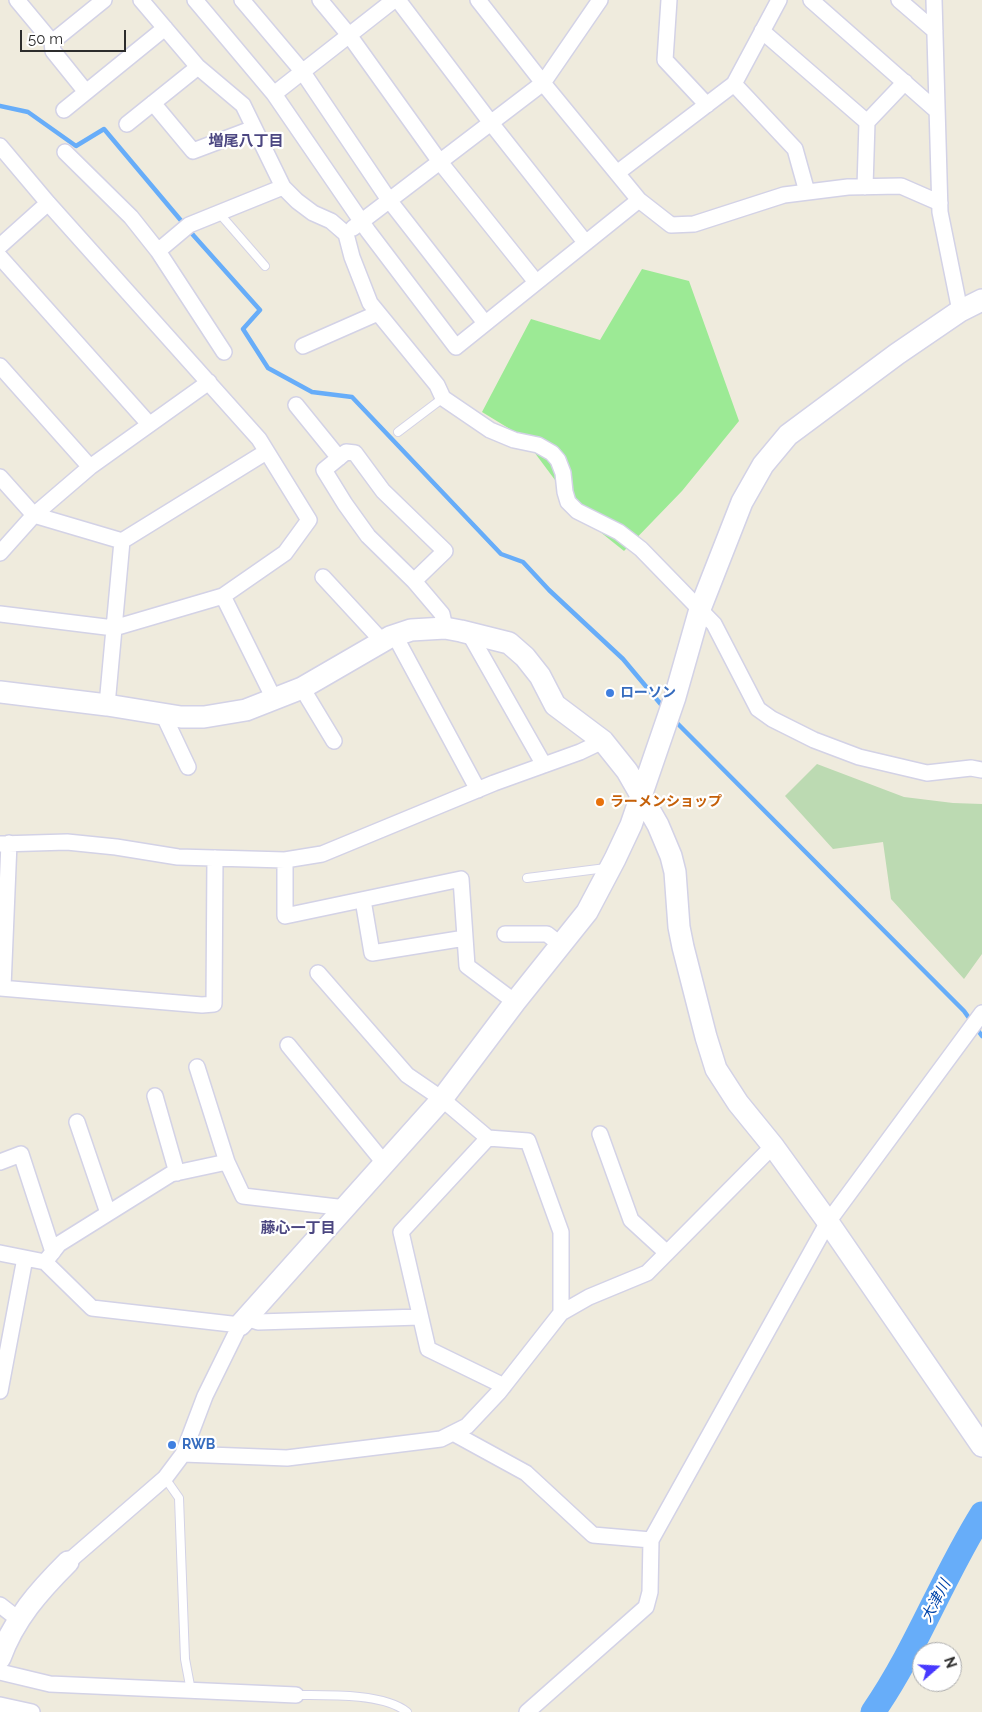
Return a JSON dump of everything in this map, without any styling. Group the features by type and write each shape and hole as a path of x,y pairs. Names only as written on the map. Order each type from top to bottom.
{"street":[{"path":"18,0 52,42 53,51 86,92"},
{"path":"52,42 104,0"},
{"path":"141,0 198,67 243,105 284,187 297,202 312,213 331,221 346,234 352,257 370,303 437,385 443,398 490,430 514,440 538,445 552,453 558,460 564,474 564,492 568,502 577,511 619,532 641,549 714,624 758,709 772,719 814,740 859,757 927,773 971,768 982,770"},
{"path":"196,0 274,94 361,222 456,347 639,200"},
{"path":"242,0 302,72 389,200 486,323"},
{"path":"320,0 349,35 440,162 536,282"},
{"path":"274,94 396,0 585,242"},
{"path":"478,0 639,200 671,226 694,224 784,195 865,186 901,186 940,204"},
{"path":"346,234 543,83 600,0"},
{"path":"669,0 665,60 706,104"},
{"path":"617,173 734,84 779,0"},
{"path":"811,0 937,111"},
{"path":"899,0 935,31"},
{"path":"934,0 940,212 960,311"},
{"path":"64,110 165,28"},
{"path":"762,31 867,122"},
{"path":"127,124 198,67"},
{"path":"865,186 867,122 905,82"},
{"path":"734,84 795,149 807,192"},
{"path":"153,102 193,151 254,128"},
{"path":"0,146 48,203 259,439 310,520 285,553 223,596 114,628 0,614"},
{"path":"65,152 131,217 158,251 224,352"},
{"path":"158,251 189,225 284,187"},
{"path":"0,246 48,203"},
{"path":"0,257 148,424"},
{"path":"0,1658 7,1639 18,1619 31,1602 68,1562 165,1478 183,1454 205,1396 243,1322 442,1100 515,1002 587,912 611,868 631,825 640,794 675,697 700,609 742,502 763,465 788,435 897,354 960,311 982,300"},
{"path":"303,346 378,313"},
{"path":"0,366 90,467"},
{"path":"0,553 34,515 90,467 209,382"},
{"path":"296,405 339,458"},
{"path":"0,477 34,515 122,541 266,452"},
{"path":"414,581 445,551 383,491 355,453 346,452 324,470 368,536 414,581 442,614 445,628"},
{"path":"107,705 122,541"},
{"path":"323,577 389,639 478,790"},
{"path":"223,596 274,699"},
{"path":"0,692 107,705 181,717 204,717 246,710 302,688 389,639 412,630 445,628 510,643 525,657 540,676 555,705 603,741 626,771 658,825 671,856 683,948 716,1069 738,1103 773,1146 828,1222 981,1446"},
{"path":"469,633 544,765"},
{"path":"302,688 334,741"},
{"path":"163,714 188,767"},
{"path":"215,858 214,1004 202,1005 1,988 4,844 67,842 116,847 178,857 215,858 285,860 322,854 478,790 580,752 603,741"},
{"path":"285,860 285,916 461,879 466,966 515,1002"},
{"path":"363,900 372,953 465,938"},
{"path":"505,934 547,934 561,945"},
{"path":"318,973 407,1075 442,1100 488,1138 528,1141 561,1232 561,1313"},
{"path":"527,1712 646,1607 650,1592 651,1540 828,1222 982,1013"},
{"path":"288,1045 385,1164"},
{"path":"196,1067 227,1162 243,1196 346,1208"},
{"path":"155,1096 177,1172"},
{"path":"78,1122 108,1213"},
{"path":"600,1134 631,1220 667,1253"},
{"path":"488,1138 401,1232 428,1349 504,1386"},
{"path":"183,1454 287,1458 441,1439 453,1433 466,1426 504,1386 561,1313 589,1297 647,1273 773,1146"},
{"path":"0,1162 21,1154 49,1257 92,1308 243,1322 420,1317"},
{"path":"49,1257 59,1244 170,1174 227,1162"},
{"path":"0,1253 25,1258 49,1257"},
{"path":"0,1391 25,1258"},
{"path":"453,1433 526,1473 593,1535 651,1540"},
{"path":"0,1605 18,1619"},
{"path":"0,1672 50,1684 296,1695"},
{"path":"0,1705 32,1712"}],"lane":[{"path":"219,213 265,266"},
{"path":"398,432 443,398"},
{"path":"527,878 611,868"},
{"path":"165,1478 179,1498 185,1659 192,1691"},
{"path":"296,1695 343,1696 373,1700 401,1707 407,1712"}],"green space":[{"path":"642,269 689,281 739,421 682,491 624,551 584,519 523,437 482,412 531,319 600,340"},
{"path":"817,764 904,797 953,803 982,804 982,954 964,979 891,899 883,842 833,849 785,796"}],"waterway":[{"path":"0,106 28,112 76,146 104,129 194,236 260,310 243,329 268,368 312,392 352,397 501,554 523,562 549,590 623,659 664,708"},
{"path":"674,720 964,1011 982,1036"},
{"name":"大津川","path":"873,1712 903,1664 954,1563 982,1514"}],"place":[{"name":"ローソン","path":"610,693"},
{"name":"ラーメンショップ","path":"600,802"},
{"name":"RWB","path":"172,1445"}],"district":[{"name":"増尾八丁目","path":"246,141"},
{"name":"藤心一丁目","path":"298,1228"}]}
